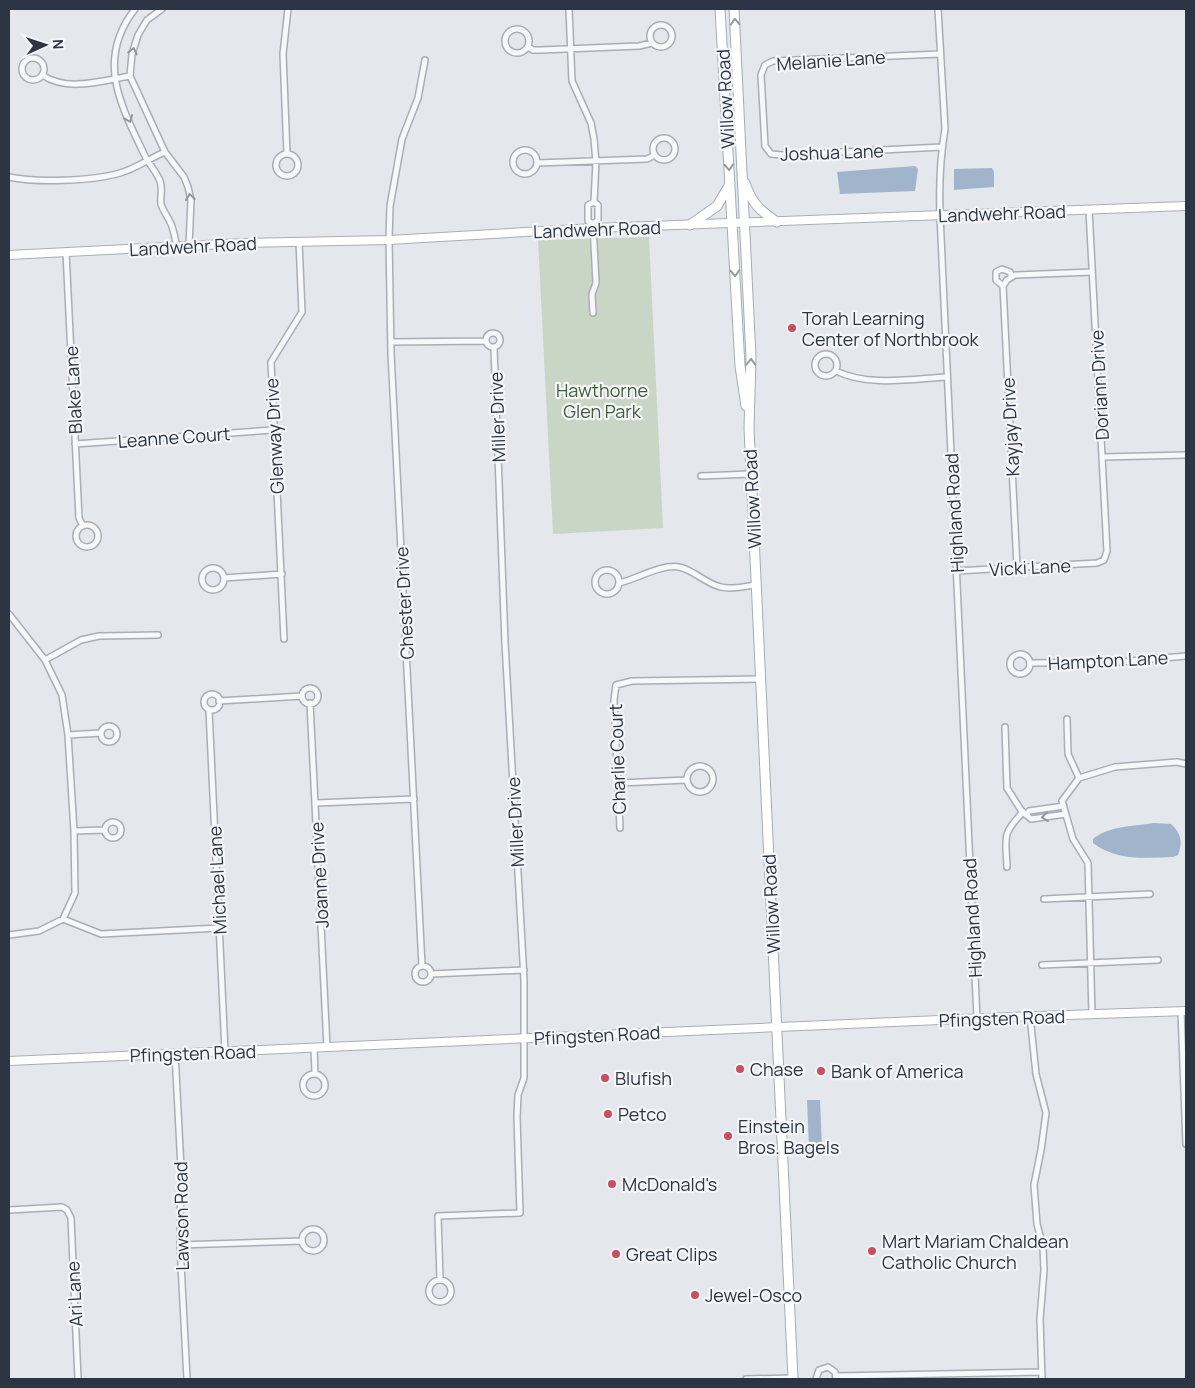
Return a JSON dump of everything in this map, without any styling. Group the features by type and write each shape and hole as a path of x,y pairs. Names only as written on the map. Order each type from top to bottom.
{"main road":[{"name":"Willow Road","path":"720,9 740,366 749,428"},
{"name":"Willow Road","path":"734,9 751,357 749,428 793,1378"},
{"path":"742,176 751,200 760,210 777,222"},
{"path":"690,226 717,206 730,184"},
{"name":"Landwehr Road","path":"9,255 298,241 389,240 593,226 690,226 1186,206"},
{"name":"Pfingsten Road","path":"9,1061 977,1018 1184,1011"}],"street":[{"path":"135,9 125,22 116,41 113,59 114,79 129,121 160,181 161,202 171,222 177,247"},
{"path":"162,9 147,20 138,35 132,54 130,76 165,152 184,177 188,186 191,200 189,246"},
{"path":"287,154 283,54 288,9"},
{"path":"569,9 572,81 591,123 596,162 594,202 598,205 598,220 593,226"},
{"name":"Highland Road","path":"938,9 945,129 939,181 940,215 977,1018"},
{"path":"663,26 670,30 671,39 666,46 657,47 652,43 650,33 655,27 663,26"},
{"path":"513,29 521,30 528,35 528,47 519,54 511,52 506,46 505,38 507,34 513,29"},
{"path":"528,47 533,50 541,50 639,46 652,43"},
{"name":"Melanie Lane","path":"762,108 761,75 765,66 773,61 940,54"},
{"path":"31,58 39,60 44,67 42,75 34,79 28,78 23,71 24,63 31,58"},
{"name":"Chester Drive","path":"422,966 391,342 389,240 390,206 402,140 418,98 426,60"},
{"path":"42,75 52,81 65,84 81,84 130,76"},
{"name":"Joshua Lane","path":"762,108 765,146 771,154 942,147"},
{"path":"537,163 647,159 656,155 665,159 671,157 675,151 672,141 663,138 657,140 654,146 656,155"},
{"path":"527,150 534,154 537,163 532,172 524,175 517,172 512,165 512,161 519,151 527,150"},
{"path":"9,177 21,180 96,178 121,173 165,152"},
{"path":"287,154 295,158 298,167 293,175 287,176 279,173 276,166 280,157 287,154"},
{"path":"593,313 592,294 596,283 593,226 588,221 588,206 594,202"},
{"name":"Doriann Drive","path":"1089,210 1103,457 1107,551 1104,560"},
{"name":"Glenway Drive","path":"284,639 271,362 302,312 298,241"},
{"name":"Blake Lane","path":"66,252 79,518 83,526"},
{"name":"Kayjay Drive","path":"1017,568 1003,286 996,280 996,272 1002,269 1006,270 1012,277 1016,275 1092,272"},
{"path":"1003,286 1012,277"},
{"path":"491,333 498,334 501,341 494,348 489,346 486,340 487,336 491,333"},
{"path":"391,342 486,340"},
{"name":"Miller Drive","path":"440,1279 438,1216 520,1213 517,1117 518,1095 524,1078 524,970 505,643 494,348"},
{"path":"831,354 837,361 836,371 826,376 819,373 816,367 816,360 821,355 831,354"},
{"path":"836,371 844,375 874,380 947,377"},
{"name":"Leanne Court","path":"75,444 273,430"},
{"path":"1103,457 1186,455"},
{"path":"701,476 751,474"},
{"path":"83,526 90,526 98,532 98,539 93,545 83,546 78,541 77,534 83,526"},
{"name":"Vicki Lane","path":"956,571 1097,564 1104,560"},
{"path":"619,583 668,567 679,567 720,587 730,588 756,584"},
{"path":"212,568 219,570 224,578 220,588 213,590 206,587 203,580 204,574 212,568"},
{"path":"606,569 614,572 619,583 616,590 606,594 596,588 595,580 598,573 606,569"},
{"path":"224,578 282,574"},
{"path":"9,614 45,660 62,695 68,735 74,831 75,893 63,919 39,931 9,935"},
{"path":"45,660 81,640 99,636 158,635"},
{"name":"Hampton Lane","path":"1018,654 1026,656 1030,663 1029,671 1022,675 1012,672 1011,659 1018,654"},
{"name":"Hampton Lane","path":"1030,663 1120,662 1186,656"},
{"name":"Charlie Court","path":"620,828 614,700 616,685 632,681 761,679"},
{"path":"308,688 315,690 317,697 310,703 304,701 302,696 303,691 308,688"},
{"path":"215,695 219,700 217,708 209,710 205,707 204,702 207,696 215,695"},
{"path":"219,700 302,696"},
{"name":"Joanne Drive","path":"310,703 327,1047"},
{"name":"Michael Lane","path":"209,710 226,1051"},
{"path":"1067,719 1068,754 1079,778"},
{"path":"1005,727 1007,788 1024,813 1031,818 1066,814"},
{"path":"68,735 101,733"},
{"path":"1092,1014 1088,863 1073,838 1062,801 1079,778 1115,767 1177,762 1186,764"},
{"path":"696,767 704,767 712,777 709,788 702,792 697,792 690,788 687,780 689,772 696,767"},
{"path":"619,783 687,780"},
{"path":"316,803 414,799"},
{"path":"1007,867 1005,833 1010,825 1029,811 1064,806"},
{"path":"74,831 105,830"},
{"path":"1044,899 1150,894"},
{"path":"63,919 101,934 219,928"},
{"path":"1042,965 1158,960"},
{"path":"422,966 428,968 431,974 430,978 421,982 415,975 416,970 422,966"},
{"path":"431,974 524,970"},
{"path":"1184,1011 1186,1144"},
{"path":"1030,1016 1036,1074 1046,1113 1042,1150 1034,1185 1037,1224 1043,1247 1044,1270 1040,1318 1042,1379"},
{"path":"314,1047 314,1074"},
{"name":"Lawson Road","path":"175,1053 181,1168 180,1245 187,1379"},
{"path":"314,1074 321,1076 325,1086 323,1093 313,1097 304,1091 302,1084 305,1078 314,1074"},
{"name":"Ari Lane","path":"9,1210 62,1207 68,1210 71,1218 78,1379"},
{"path":"310,1229 320,1232 324,1238 323,1245 314,1251 305,1248 302,1241 304,1234 310,1229"},
{"path":"180,1245 302,1241"},
{"path":"440,1279 447,1282 452,1292 448,1299 441,1302 434,1301 429,1292 433,1282 440,1279"},
{"path":"816,1379 819,1370 824,1367 833,1370 836,1377 1041,1372"},
{"path":"746,1379 793,1378"}],"green space":[{"name":"Hawthorne Glen Park","path":"649,237 663,528 553,534 538,240"}],"water":[{"path":"915,166 918,169 915,191 840,194 837,172"},
{"path":"992,168 994,172 994,187 954,190 954,169"},
{"path":"1154,823 1171,824 1177,831 1181,842 1178,855 1152,858 1121,856 1102,849 1093,843 1093,839 1106,831"},
{"path":"807,1100 820,1100 822,1149 809,1149"}],"place":[{"name":"Torah Learning Center of Northbrook","path":"792,328"},
{"name":"Chase","path":"740,1069"},
{"name":"Bank of America","path":"821,1071"},
{"name":"Blufish","path":"605,1078"},
{"name":"Petco","path":"608,1114"},
{"name":"Einstein Bros. Bagels","path":"728,1136"},
{"name":"McDonald's","path":"612,1184"},
{"name":"Mart Mariam Chaldean Catholic Church","path":"872,1251"},
{"name":"Great Clips","path":"616,1254"},
{"name":"Jewel-Osco","path":"695,1295"}]}
